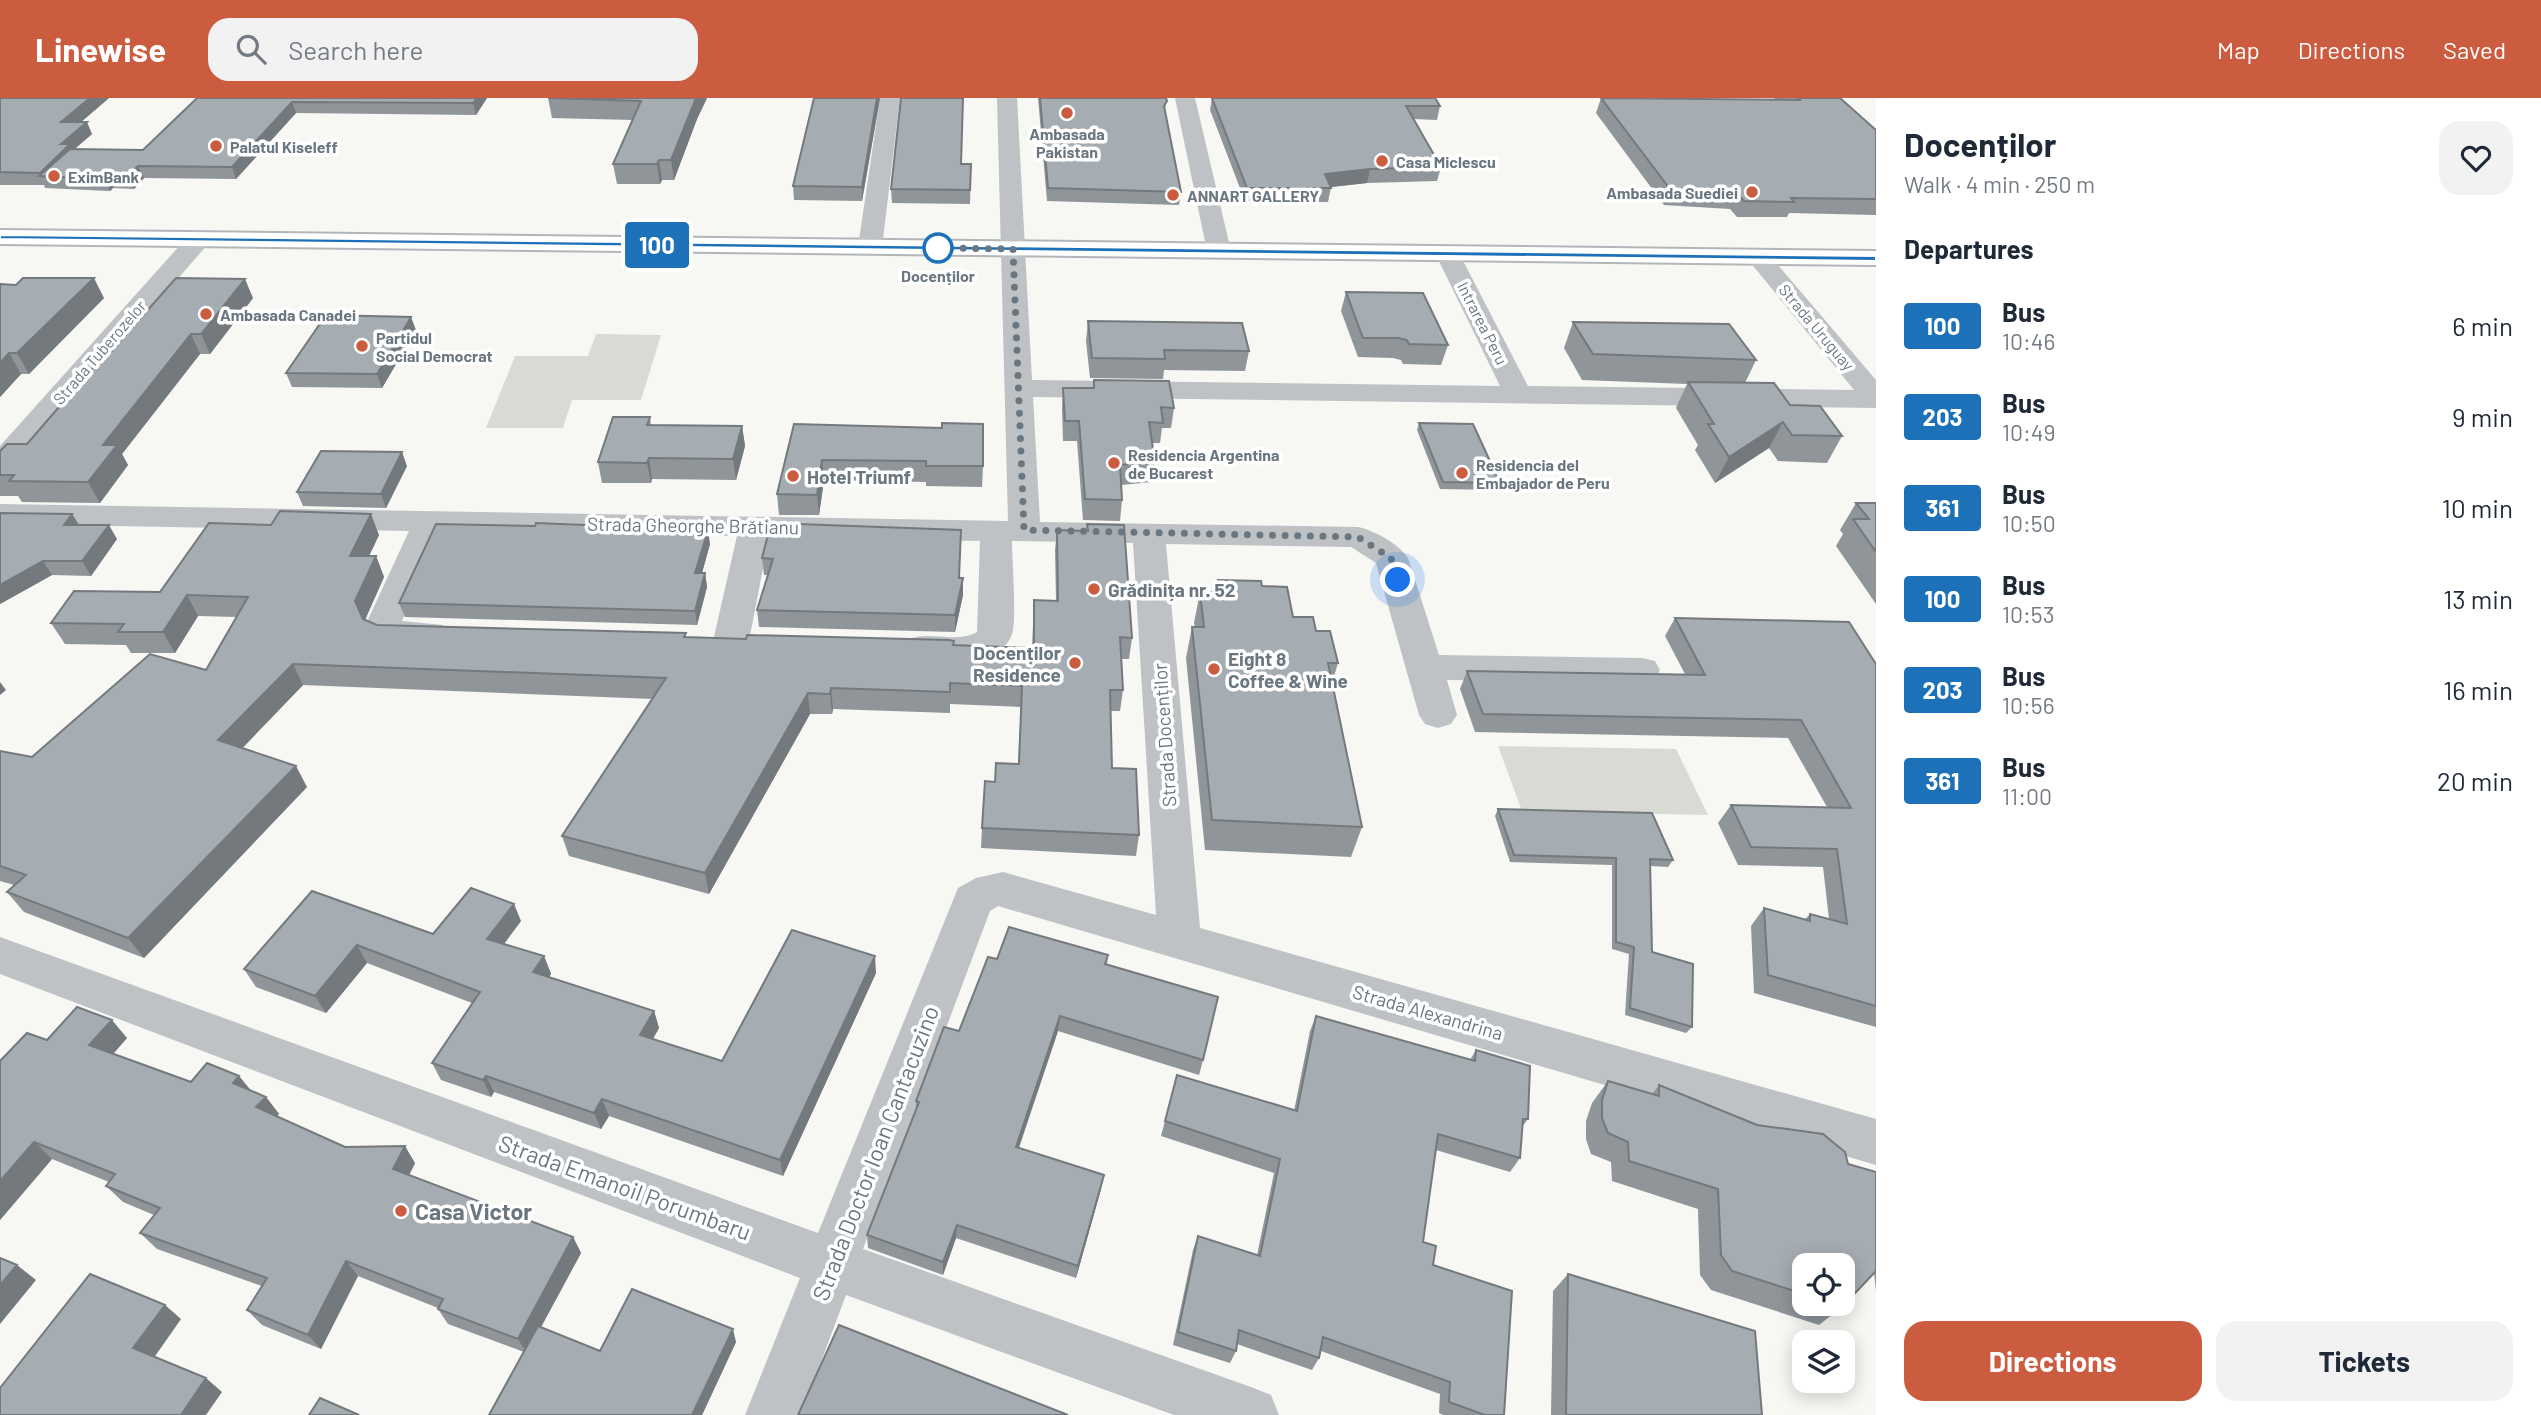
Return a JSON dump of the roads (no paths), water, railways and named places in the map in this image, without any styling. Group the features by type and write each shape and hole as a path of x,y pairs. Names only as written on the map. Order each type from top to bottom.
{"main road":[{"path":"0,237 1876,258"}],"street":[{"path":"870,247 890,98"},
{"path":"894,645 976,647 992,640 995,634 1010,530 1018,388 1007,98"},
{"path":"1185,98 1219,251"},
{"name":"Strada Tuberozelor","path":"0,464 199,239"},
{"name":"Intrarea Peru","path":"1447,253 1518,394"},
{"name":"Strada Uruguay","path":"1758,257 1876,398"},
{"path":"1018,388 1876,398"},
{"name":"Strada Gheorghe Brătianu","path":"0,513 1358,537 1391,558 1438,715"},
{"path":"430,520 382,626 392,632 460,634"},
{"path":"731,641 755,526"},
{"name":"Strada Docenților","path":"1149,532 1179,939"},
{"path":"1425,667 1643,670"},
{"name":"Strada Alexandrina","path":"980,894 1003,889 1876,1142"},
{"name":"Strada Doctor Ioan Cantacuzino","path":"773,1415 973,900 980,894"},
{"name":"Strada Emanoil Porumbaru","path":"0,955 832,1264 1251,1415"}],"place":[{"name":"Ambasada Pakistan","path":"1067,113"},
{"name":"Palatul Kiseleff","path":"216,146"},
{"name":"Casa Miclescu","path":"1382,161"},
{"name":"EximBank","path":"54,176"},
{"name":"Ambasada Suediei","path":"1752,192"},
{"name":"ANNART GALLERY","path":"1173,195"},
{"name":"Docenților","path":"938,248"},
{"name":"Ambasada Canadei","path":"206,314"},
{"name":"Partidul Social Democrat","path":"362,346"},
{"name":"Residencia Argentina de Bucarest","path":"1114,463"},
{"name":"Residencia del Embajador de Peru","path":"1462,473"},
{"name":"Hotel Triumf","path":"793,476"},
{"name":"Grădinița nr. 52","path":"1094,589"},
{"name":"Docenților Residence","path":"1075,663"},
{"name":"Eight 8 Coffee & Wine","path":"1214,669"},
{"name":"Casa Victor","path":"401,1211"}]}
